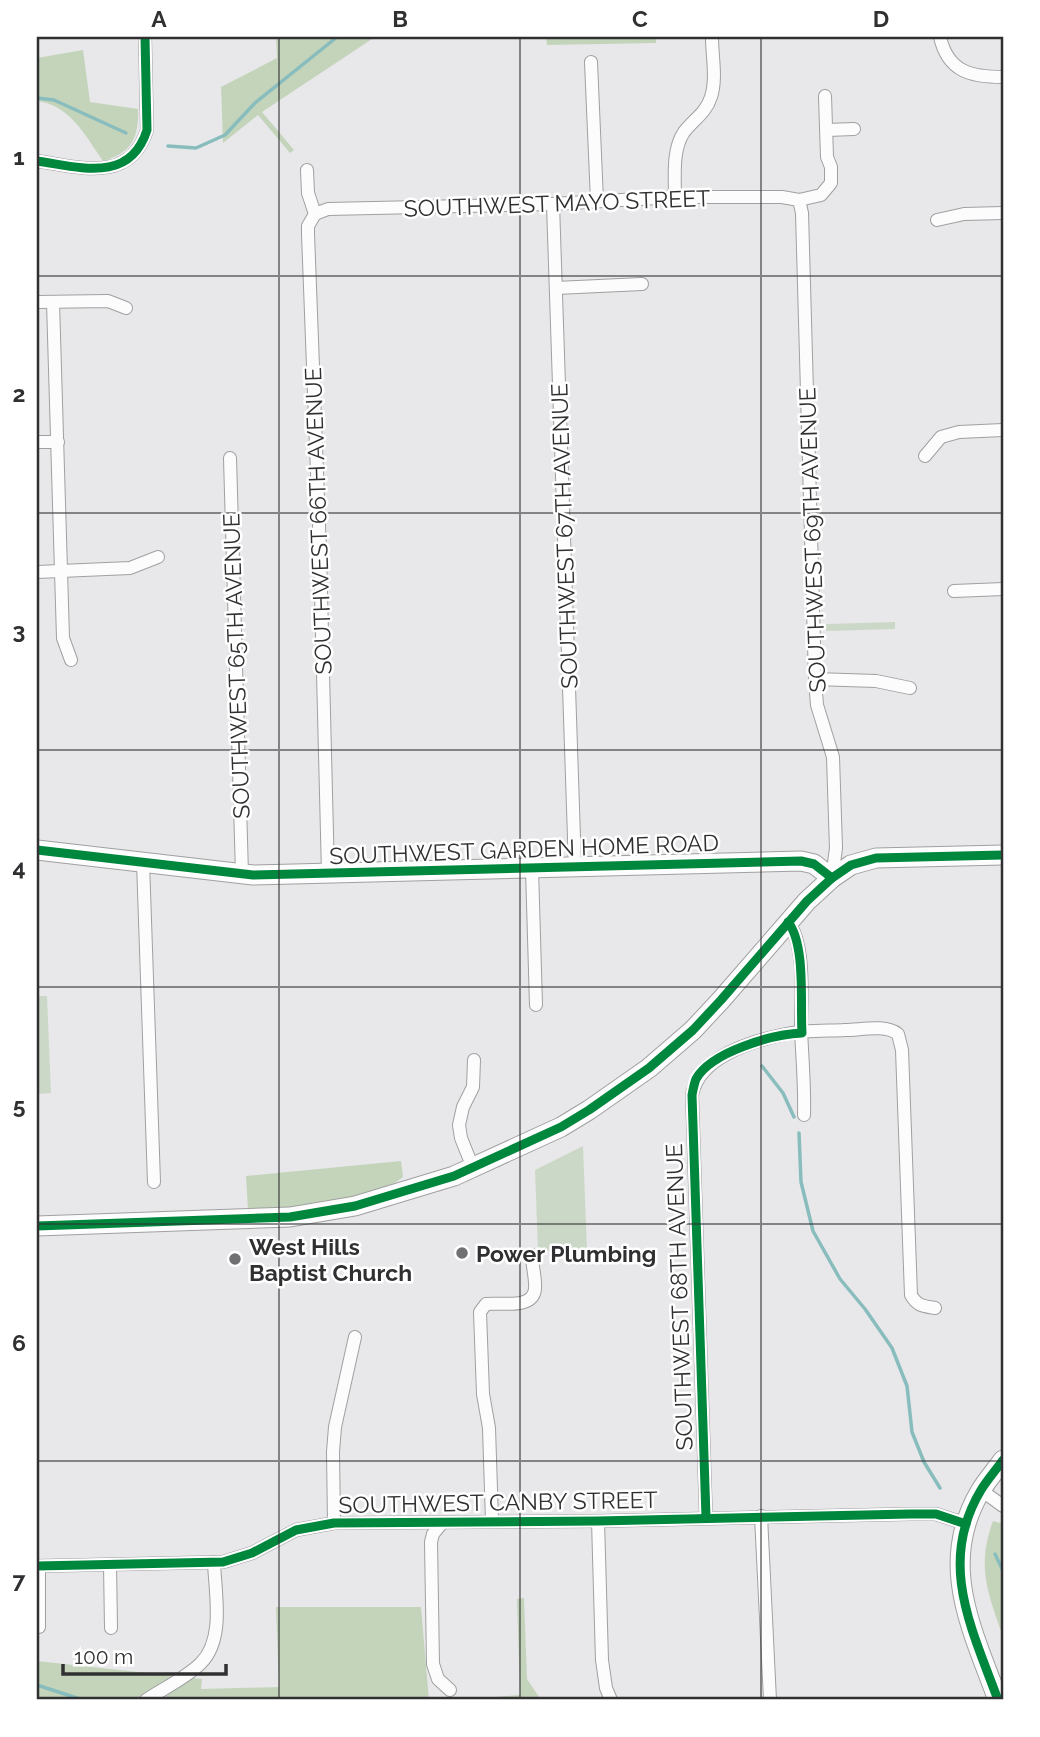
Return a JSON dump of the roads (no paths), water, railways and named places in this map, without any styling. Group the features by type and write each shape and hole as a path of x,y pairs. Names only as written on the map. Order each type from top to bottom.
{"main road":[{"name":"SOUTHWEST GARDEN HOME ROAD","path":"37,850 243,874 801,861 814,864 832,878"},
{"path":"37,1226 236,1220 314,1214 385,1199 472,1168 561,1127 649,1068 693,1030 788,922 832,878 850,865 867,860 1003,855"},
{"path":"998,1700 965,1607 959,1582 959,1563 966,1524 981,1490 1003,1460"}],"street":[{"path":"37,161 106,169 119,165 134,155 148,130 145,37"},
{"path":"675,197 677,149 683,134 710,101 714,85 712,37"},
{"path":"940,37 946,53 958,68 967,74 1003,77"},
{"path":"591,62 597,201"},
{"path":"799,200 821,195 831,183 825,96"},
{"path":"827,130 854,129"},
{"name":"SOUTHWEST 66TH AVENUE","path":"307,170 308,193 315,214 308,226 308,234 328,874"},
{"name":"SOUTHWEST MAYO STREET","path":"315,214 334,209 553,204 675,197 782,197 799,200"},
{"name":"SOUTHWEST 69TH AVENUE","path":"799,200 802,213 808,360 815,680 817,705 833,757 835,848 832,878"},
{"name":"SOUTHWEST 67TH AVENUE","path":"553,204 575,867"},
{"path":"937,219 964,214 1003,213"},
{"path":"556,288 642,284"},
{"path":"37,302 108,300 126,308"},
{"path":"53,302 63,638 71,660"},
{"path":"925,456 941,437 959,432 1003,430"},
{"path":"37,442 58,442"},
{"name":"SOUTHWEST 65TH AVENUE","path":"230,458 243,874"},
{"path":"37,572 130,568 158,557"},
{"path":"954,591 1003,589"},
{"path":"815,680 876,681 910,688"},
{"path":"143,862 155,1182"},
{"path":"532,869 536,1004"},
{"path":"788,922 794,929 797,944 804,1115"},
{"path":"802,1033 881,1028 898,1034 902,1050 911,1295 915,1302 922,1306 935,1308"},
{"name":"SOUTHWEST 68TH AVENUE","path":"706,1517 693,1088 698,1076 713,1063 740,1049 788,1034 802,1033"},
{"path":"472,1168 459,1125 463,1107 473,1087 474,1060"},
{"path":"492,1521 489,1428 483,1394 480,1312 485,1304 523,1303 530,1299 535,1290 531,1255"},
{"path":"334,1524 335,1427 355,1337"},
{"path":"981,1490 1003,1506"},
{"name":"SOUTHWEST CANBY STREET","path":"39,1627 38,1566 214,1562 243,1557 296,1530 334,1524 924,1514 947,1517 966,1524"},
{"path":"761,1516 771,1700"},
{"path":"598,1521 602,1660 606,1688 611,1700"},
{"path":"442,1523 433,1534 431,1542 433,1664 438,1679 450,1690"},
{"path":"146,1700 198,1665 210,1650 216,1629 214,1562"},
{"path":"110,1565 111,1628"}],"waterway":[{"path":"168,146 196,148 225,135 255,103 337,37"},
{"path":"37,98 54,100 126,133"},
{"path":"762,1066 783,1093 794,1117"},
{"path":"799,1133 801,1182 813,1231 840,1279 892,1348 907,1386 912,1432 924,1462 940,1488"},
{"path":"995,1554 1003,1571"},
{"path":"37,1685 83,1700"}],"place":[{"name":"Power Plumbing","path":"462,1253"},
{"name":"West Hills Baptist Church","path":"235,1259"}]}
